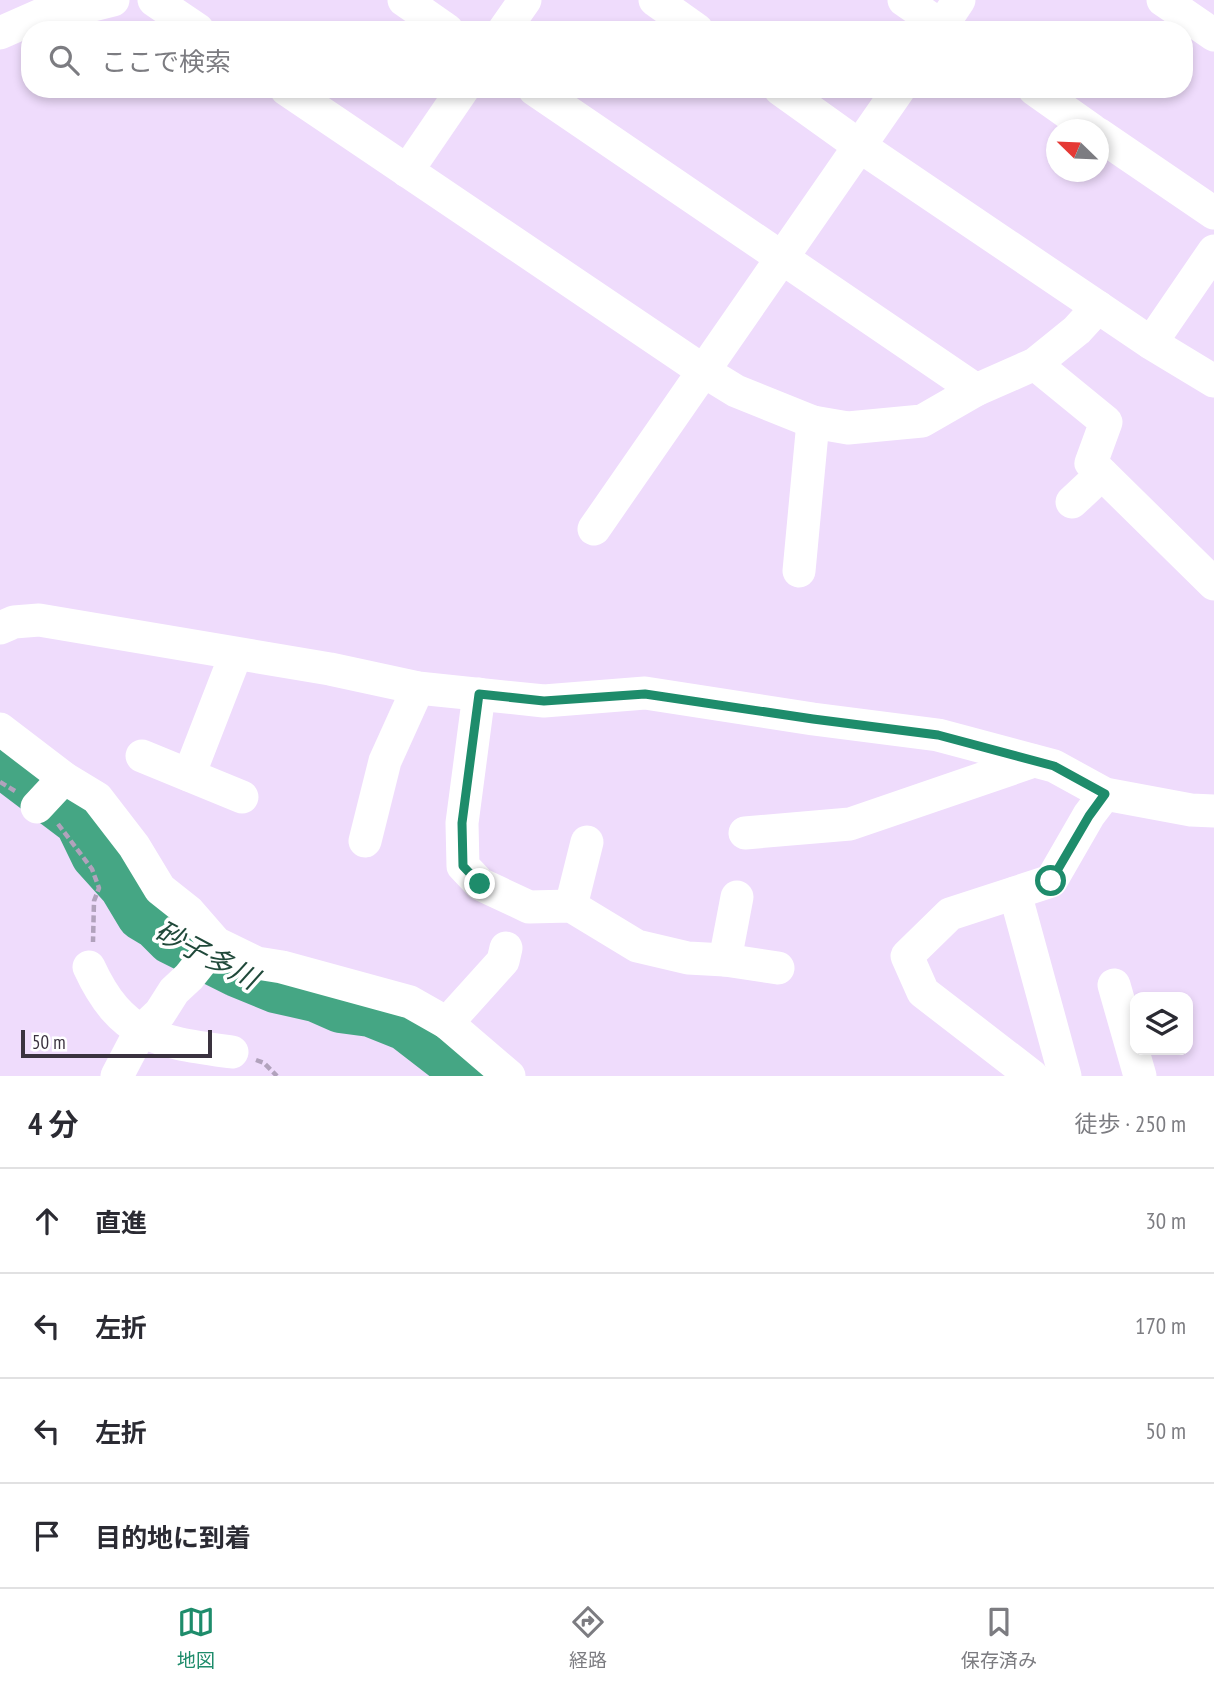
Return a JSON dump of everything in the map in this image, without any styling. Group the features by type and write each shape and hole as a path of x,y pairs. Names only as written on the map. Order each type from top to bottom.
{"street":[{"path":"0,33 48,5 81,8 113,0"},
{"path":"154,0 185,21"},
{"path":"404,0 434,21"},
{"path":"510,21 525,0"},
{"path":"655,0 684,21"},
{"path":"904,0 946,21"},
{"path":"1163,0 1214,35"},
{"path":"299,98 705,372 736,391 813,422 848,428 922,421 976,390 1035,365 1077,330 1098,307"},
{"path":"408,171 457,98"},
{"path":"547,98 976,390"},
{"path":"792,98 860,147 1151,343 1214,381"},
{"path":"594,530 893,98"},
{"path":"1047,98 1076,119"},
{"path":"1109,141 1214,213"},
{"path":"1151,343 1214,251"},
{"path":"1035,365 1106,422 1091,463 1214,584"},
{"path":"799,570 813,422"},
{"path":"1072,502 1102,474"},
{"path":"0,628 14,622 39,620 330,668 418,688 544,701 645,694 938,735 1054,766 1105,794 1191,810 1214,811"},
{"path":"189,775 236,654"},
{"path":"365,841 385,761 418,688"},
{"path":"479,694 462,823 463,866 480,884 529,907 571,906 637,946 688,958 778,968"},
{"path":"0,729 52,790 97,798 134,846 160,889 189,912 213,946 257,964 282,967 410,1002 447,1023 509,1076"},
{"path":"142,756 242,797"},
{"path":"746,834 850,824 1034,761"},
{"path":"1032,1076 923,992 907,956 950,915 1051,881 1105,794"},
{"path":"571,906 587,842"},
{"path":"1015,893 1065,1076"},
{"path":"725,960 737,897"},
{"path":"117,1076 140,1032 160,1013 174,991 189,978 213,946"},
{"path":"447,1023 503,961 506,948"},
{"path":"89,967 101,993 140,1032 182,1045 232,1052"},
{"path":"1114,985 1140,1076"}],"path":[{"path":"0,782 52,790 58,823 92,869 99,888 94,901 93,945 89,967"}],"waterway":[{"name":"砂子多川","path":"0,760 12,773 78,823 94,856 122,887 140,917 155,926 170,941 275,990 315,999 340,1010 370,1014 405,1028 467,1076"}],"route":[{"path":"480,884 463,866 462,823 479,694 544,701 645,694 938,735 1054,766 1105,794 1051,881"}]}
